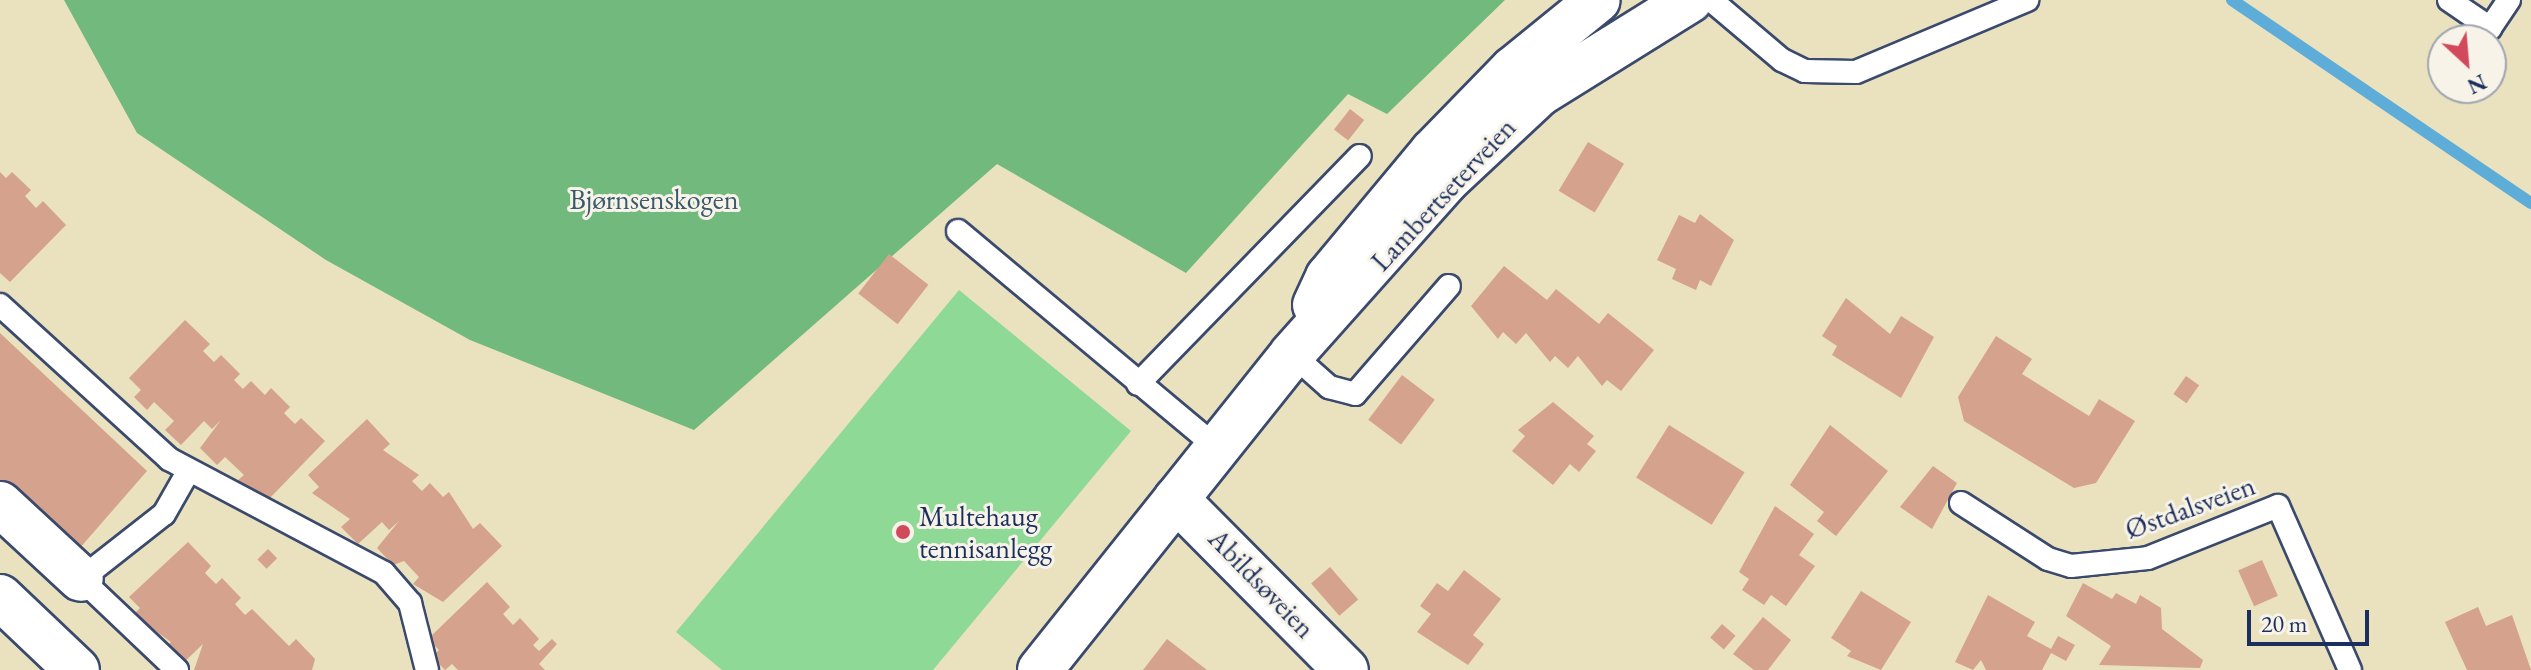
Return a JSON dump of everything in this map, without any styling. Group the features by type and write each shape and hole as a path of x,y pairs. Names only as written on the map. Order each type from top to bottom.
{"main road":[{"name":"Lambertseterveien","path":"1292,354 1328,277 1371,222 1513,69 1598,0"},
{"name":"Lambertseterveien","path":"1040,670 1292,354 1494,132 1616,40 1690,0"},
{"name":"Abildsøveien","path":"1176,499 1346,670"},
{"path":"0,504 81,579"},
{"path":"0,597 77,670"}],"lane":[{"path":"1711,0 1782,60 1805,71 1856,72 2027,0"},
{"path":"2449,0 2490,28 2509,0"},
{"path":"1138,384 1360,156"},
{"path":"958,231 1216,447"},
{"path":"1292,354 1329,387 1355,394 1449,286"},
{"path":"0,305 129,426 188,472 317,531 384,573 410,603 427,670"},
{"path":"177,670 81,579 164,514 188,472"},
{"name":"Østdalsveien","path":"1961,503 2048,559 2071,566 2148,558 2278,506 2350,670"}],"green space":[{"name":"Bjørnsenskogen","path":"64,0 1505,0 1387,114 1348,94 1186,273 997,164 694,430 470,340 326,260 137,133"},
{"name":"Multehaug tennisanlegg","path":"959,290 1131,431 933,670 722,670 676,632"}],"building":[{"path":"1350,109 1364,120 1348,141 1334,129"},
{"path":"1588,142 1624,164 1595,212 1559,191"},
{"path":"0,172 6,178 12,172 31,190 25,196 36,208 43,201 66,225 10,282 0,273"},
{"path":"1700,214 1734,240 1711,286 1700,280 1696,290 1672,279 1676,269 1657,260 1679,215 1695,223"},
{"path":"889,254 928,285 898,324 858,293"},
{"path":"1504,266 1547,300 1556,289 1599,324 1608,313 1654,350 1621,391 1607,380 1602,386 1578,356 1568,368 1555,356 1550,362 1526,333 1516,344 1503,332 1498,339 1471,306"},
{"path":"1846,298 1890,334 1901,316 1934,337 1901,398 1832,355 1837,346 1822,336"},
{"path":"185,320 210,344 203,351 214,362 221,355 240,374 234,380 243,389 251,381 265,395 271,388 290,407 284,413 295,424 301,418 325,441 269,499 237,481 244,475 225,457 217,465 200,448 221,420 212,429 204,421 181,445 165,430 174,421 154,402 147,410 134,397 141,390 129,378"},
{"path":"0,333 147,471 72,557 0,489"},
{"path":"1996,336 2032,359 2022,374 2089,416 2099,399 2135,421 2096,483 2074,488 1964,421 1958,397"},
{"path":"1402,375 1435,400 1401,444 1368,420"},
{"path":"2186,376 2199,385 2186,403 2173,394"},
{"path":"1553,402 1594,436 1587,444 1596,451 1579,472 1570,464 1553,485 1512,451 1525,436 1518,430"},
{"path":"367,419 390,444 383,450 419,475 412,481 422,491 430,483 443,497 449,492 473,529 480,523 502,546 443,602 413,584 419,577 404,561 393,565 377,548 399,521 389,530 382,522 358,544 341,527 350,519 312,493 319,487 308,475"},
{"path":"1669,425 1744,472 1712,525 1636,478"},
{"path":"1830,425 1888,471 1836,536 1817,521 1824,512 1790,485"},
{"path":"1933,466 1957,483 1932,529 1900,507"},
{"path":"1775,506 1814,534 1799,555 1815,566 1786,606 1771,595 1764,605 1742,590 1749,579 1739,572"},
{"path":"188,542 211,566 205,573 216,584 222,578 241,598 235,604 245,615 252,609 289,646 296,639 315,659 312,670 194,670 203,644 179,667 163,649 171,642 133,615 140,608 129,597"},
{"path":"268,549 277,558 267,569 257,560"},
{"path":"2262,560 2278,596 2254,606 2238,571"},
{"path":"1330,567 1358,599 1339,616 1311,583"},
{"path":"1464,570 1501,599 1473,635 1484,644 1468,665 1417,632 1431,614 1420,606 1437,583 1448,591"},
{"path":"487,582 510,607 503,614 513,625 520,618 539,639 533,645 539,651 552,639 557,644 539,664 545,670 458,670 452,664 445,670 432,657 439,650 428,639"},
{"path":"2083,583 2112,599 2116,593 2136,604 2140,595 2161,608 2162,629 2203,660 2200,668 2099,665 2111,646 2066,616"},
{"path":"1861,591 1911,622 1881,670 1847,656 1851,651 1831,638"},
{"path":"1988,595 2035,622 2027,636 2051,649 2058,636 2075,645 2066,661 2051,653 2042,670 1986,670 1981,660 1973,670 1955,662"},
{"path":"2478,607 2486,626 2512,615 2531,670 2467,670 2445,622"},
{"path":"1763,617 1791,640 1768,670 1754,670 1733,654"},
{"path":"1722,624 1736,636 1724,649 1710,638"},
{"path":"1167,639 1207,670 1143,670"}],"waterway":[{"path":"2232,0 2531,203"}],"place":[{"name":"Multehaug tennisanlegg","path":"903,532"}]}
